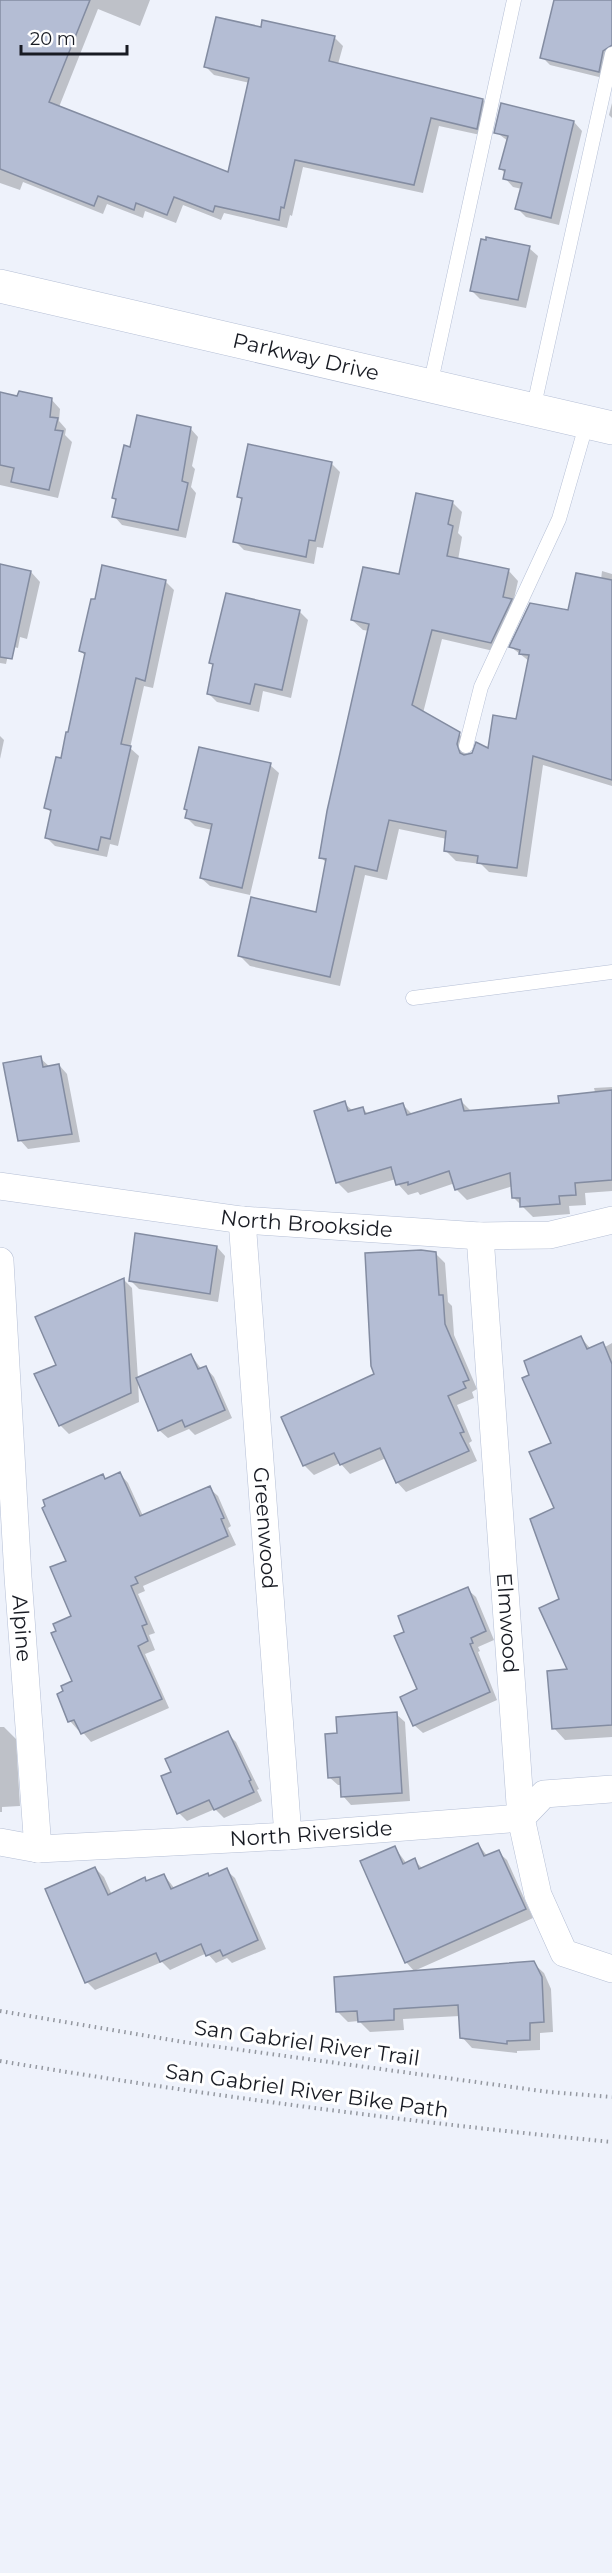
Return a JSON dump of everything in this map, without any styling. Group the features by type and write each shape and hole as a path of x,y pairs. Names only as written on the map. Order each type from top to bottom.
{"street":[{"name":"Parkway Drive","path":"0,286 599,425"},
{"name":"North Brookside","path":"0,1186 242,1220 480,1236 550,1235 612,1220"},
{"name":"Greenwood","path":"242,1220 288,1836"},
{"name":"Elmwood","path":"480,1236 521,1818 538,1895 564,1953 612,1969"},
{"name":"Alpine","path":"0,1261 9,1575 38,1849"},
{"path":"521,1818 544,1794 612,1789"},
{"name":"North Riverside","path":"0,1842 38,1849 288,1836 521,1818"}],"lane":[{"path":"430,386 514,0"},
{"path":"532,410 612,54"},
{"path":"466,746 481,687 559,519 599,425"},
{"path":"413,998 612,972"}],"path":[{"name":"San Gabriel River Trail","path":"0,2011 183,2042 549,2092 612,2097"},
{"name":"San Gabriel River Bike Path","path":"0,2061 283,2105 612,2142"}],"building":[{"path":"0,0 90,0 49,102 228,172 249,78 204,67 216,17 261,27 262,20 335,36 329,61 483,99 477,129 431,118 414,185 295,160 279,220 215,206 213,212 174,197 167,215 136,203 134,210 98,196 94,206 0,169"},
{"path":"554,0 612,0 612,45 603,51 599,72 540,58"},
{"path":"501,103 574,121 551,218 515,209 522,183 503,179 505,170 499,169 508,136 494,133"},
{"path":"486,237 530,246 518,300 470,291 481,239 486,240"},
{"path":"19,391 52,398 50,417 58,418 55,430 63,431 49,490 11,482 14,468 0,465 0,392 17,396"},
{"path":"137,415 191,427 182,481 188,483 178,530 112,517 116,499 112,498 124,445 130,447"},
{"path":"248,444 332,462 315,541 309,540 306,557 233,542 242,498 237,497"},
{"path":"416,493 453,501 448,524 453,526 447,556 509,569 503,597 512,599 491,643 432,630 412,705 460,732 457,744 460,753 464,755 472,753 476,742 488,748 493,715 516,719 529,655 519,654 520,650 509,647 530,603 568,610 576,573 612,580 612,780 533,756 517,868 477,863 478,856 444,851 446,831 389,820 377,871 355,866 330,977 238,956 251,897 316,912 326,859 319,858 327,811 369,624 351,620 363,567 399,574"},
{"path":"0,564 31,571 12,659 0,657"},
{"path":"102,565 166,580 145,681 136,678 121,744 131,746 110,839 101,837 98,850 45,838 51,810 44,808 56,757 61,758 66,732 68,732 85,653 79,651 91,599 95,599"},
{"path":"226,593 300,610 282,690 255,684 250,704 207,694 213,664 209,663"},
{"path":"199,747 271,763 242,888 200,878 212,824 185,818 187,810 184,809"},
{"path":"41,1056 43,1067 59,1064 72,1134 18,1141 3,1063"},
{"path":"612,1090 612,1180 575,1183 576,1195 559,1196 560,1204 520,1207 520,1198 512,1198 510,1173 455,1190 449,1171 408,1185 408,1182 396,1185 391,1167 336,1183 314,1111 345,1101 348,1111 363,1107 365,1114 403,1103 407,1115 461,1099 464,1111 559,1103 558,1096"},
{"path":"135,1233 217,1246 210,1294 129,1281"},
{"path":"421,1250 436,1252 439,1295 443,1295 445,1324 469,1380 463,1382 466,1388 448,1396 464,1432 460,1433 469,1451 396,1483 380,1448 340,1465 334,1453 303,1466 281,1417 374,1374 371,1366 365,1253"},
{"path":"124,1278 131,1393 59,1426 34,1374 56,1365 35,1317"},
{"path":"581,1336 587,1349 603,1342 612,1364 612,1725 552,1729 547,1671 567,1669 539,1608 559,1599 530,1519 554,1508 529,1452 551,1443 522,1378 529,1375 524,1361"},
{"path":"191,1354 198,1369 206,1366 225,1410 185,1427 182,1420 158,1431 136,1378"},
{"path":"120,1472 140,1516 210,1486 224,1518 221,1519 228,1536 135,1577 138,1583 131,1586 147,1624 142,1626 148,1641 138,1646 162,1699 81,1734 74,1720 68,1722 57,1694 63,1691 61,1686 72,1681 51,1633 56,1631 53,1624 71,1616 50,1567 66,1561 42,1508 45,1506 43,1500 103,1474 105,1479"},
{"path":"468,1587 486,1631 471,1638 473,1643 470,1644 490,1692 413,1726 400,1697 417,1689 394,1636 404,1632 398,1616"},
{"path":"397,1712 402,1793 341,1797 340,1777 328,1778 325,1734 337,1733 336,1717"},
{"path":"228,1731 251,1780 249,1781 254,1792 214,1810 209,1800 177,1814 161,1776 171,1772 165,1759"},
{"path":"478,1843 484,1856 499,1850 526,1909 405,1963 360,1861 395,1846 403,1864 415,1858 419,1869"},
{"path":"95,1867 108,1895 145,1877 146,1881 164,1874 171,1889 208,1873 209,1876 227,1868 258,1940 223,1956 220,1950 206,1956 201,1944 160,1962 156,1953 85,1983 45,1889"},
{"path":"534,1961 542,1977 544,2022 530,2023 530,2040 507,2041 507,2044 460,2038 458,2005 394,2009 394,2020 358,2022 357,2011 336,2012 334,1977"}]}
